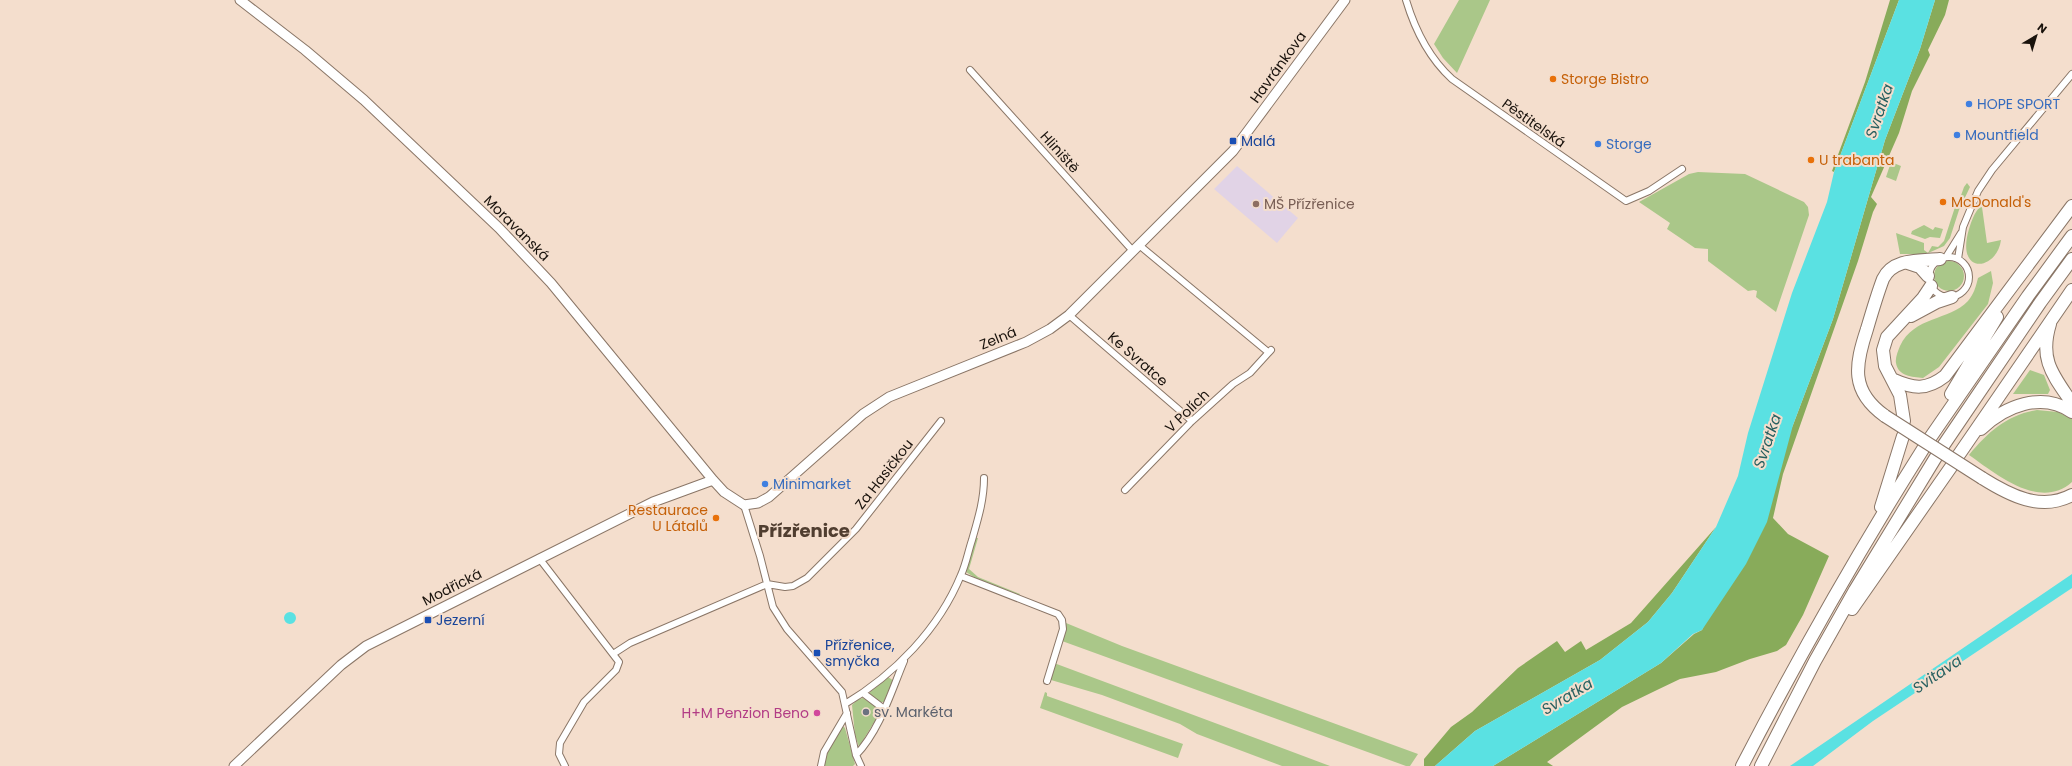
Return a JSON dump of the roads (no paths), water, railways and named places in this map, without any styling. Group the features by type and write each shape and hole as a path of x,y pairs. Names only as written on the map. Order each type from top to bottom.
{"highway":[{"path":"1894,380 1917,388 1926,387 1945,376 2072,206"},
{"path":"2014,284 1996,319 1928,437 2072,236"},
{"path":"1943,258 1905,262 1886,271 1857,364 1858,380 1864,395 1873,406 1885,416 2013,496 2033,502 2054,501 2072,495"},
{"path":"1943,446 2035,309 2072,259"},
{"path":"1905,262 1920,268 1929,281 1905,320"},
{"path":"2072,290 1960,453 1989,421 2024,404 2033,402 2050,402 2072,412"},
{"path":"1904,421 1900,395 1894,380 1885,366 1883,350 1887,337 1905,320 1937,302 1952,297"},
{"path":"2053,316 2046,342 2047,360 2055,380 2072,403"},
{"path":"1876,524 1903,436"},
{"path":"1742,766 1798,658 1876,524 1923,449"},
{"path":"1761,766 1815,661 1855,590 1936,457"},
{"path":"1815,661 1951,467"}],"street":[{"name":"Moravanská","path":"240,0 305,50 364,100 499,228 551,283 713,480 724,492 744,505"},
{"name":"Havránkova","path":"1233,151 1345,0"},
{"name":"Pěstitelská","path":"1406,0 1418,31 1431,55 1452,79 1626,201 1649,191 1682,169"},
{"name":"Hliniště","path":"970,70 1136,248"},
{"path":"1958,259 1962,231 1970,205 1983,183 2072,74"},
{"name":"Zelná","path":"744,505 758,503 768,497 863,414 889,397 1026,342 1050,329 1069,315 1233,151"},
{"path":"1943,258 1958,259 1968,271 1968,282 1962,292 1952,297 1937,294 1929,281 1932,266 1943,258 1962,231"},
{"name":"V Polích","path":"1125,490 1192,421 1233,384 1250,373 1269,351 1136,248"},
{"name":"Ke Svratce","path":"1069,315 1192,421"},
{"name":"Za Hasičkou","path":"767,584 785,587 793,586 807,578 856,529 941,421"},
{"path":"845,704 863,693 905,659 928,631 961,576 982,506 984,478"},
{"name":"Modřická","path":"234,766 341,665 366,646 653,502 713,480"},
{"path":"744,505 775,611 787,629 842,692 848,713 856,755 861,766"},
{"path":"539,558 619,662 616,670 584,702 560,744 559,754 565,766"},
{"path":"961,576 1058,614 1062,620 1063,629 1047,681"},
{"path":"612,654 630,643 767,584"},
{"path":"856,755 864,748 884,709 905,659"},
{"path":"863,693 884,709"},
{"path":"821,766 824,752 848,713"}],"water":[{"name":"Svratka","path":"1899,0 1935,0 1920,49 1885,140 1833,319 1793,425 1767,522 1746,564 1702,630 1693,634 1661,663 1493,766 1435,766 1475,731 1600,660 1648,622 1672,593 1716,527 1738,476 1748,433 1792,293 1827,202 1834,172"},
{"name":"Svitava","path":"2072,574 2072,588 1873,721 1813,766 1790,766"},
{"path":"288,612 292,612 296,618 292,624 288,624 284,620 284,616"}],"place":[{"name":"Storge Bistro","path":"1553,79"},
{"name":"HOPE SPORT","path":"1969,104"},
{"name":"Mountfield","path":"1957,135"},
{"name":"Malá","path":"1233,141"},
{"name":"Storge","path":"1598,144"},
{"name":"U trabanta","path":"1811,160"},
{"name":"McDonald's","path":"1943,202"},
{"name":"MŠ Přízřenice","path":"1256,204"},
{"name":"Minimarket","path":"765,484"},
{"name":"Restaurace U Látalů","path":"716,518"},
{"name":"Jezerní","path":"428,620"},
{"name":"Přízřenice, smyčka","path":"817,653"},
{"name":"sv. Markéta","path":"866,712"},
{"name":"H+M Penzion Beno","path":"817,713"}],"district":[{"name":"Přízřenice","path":"804,530"}]}
